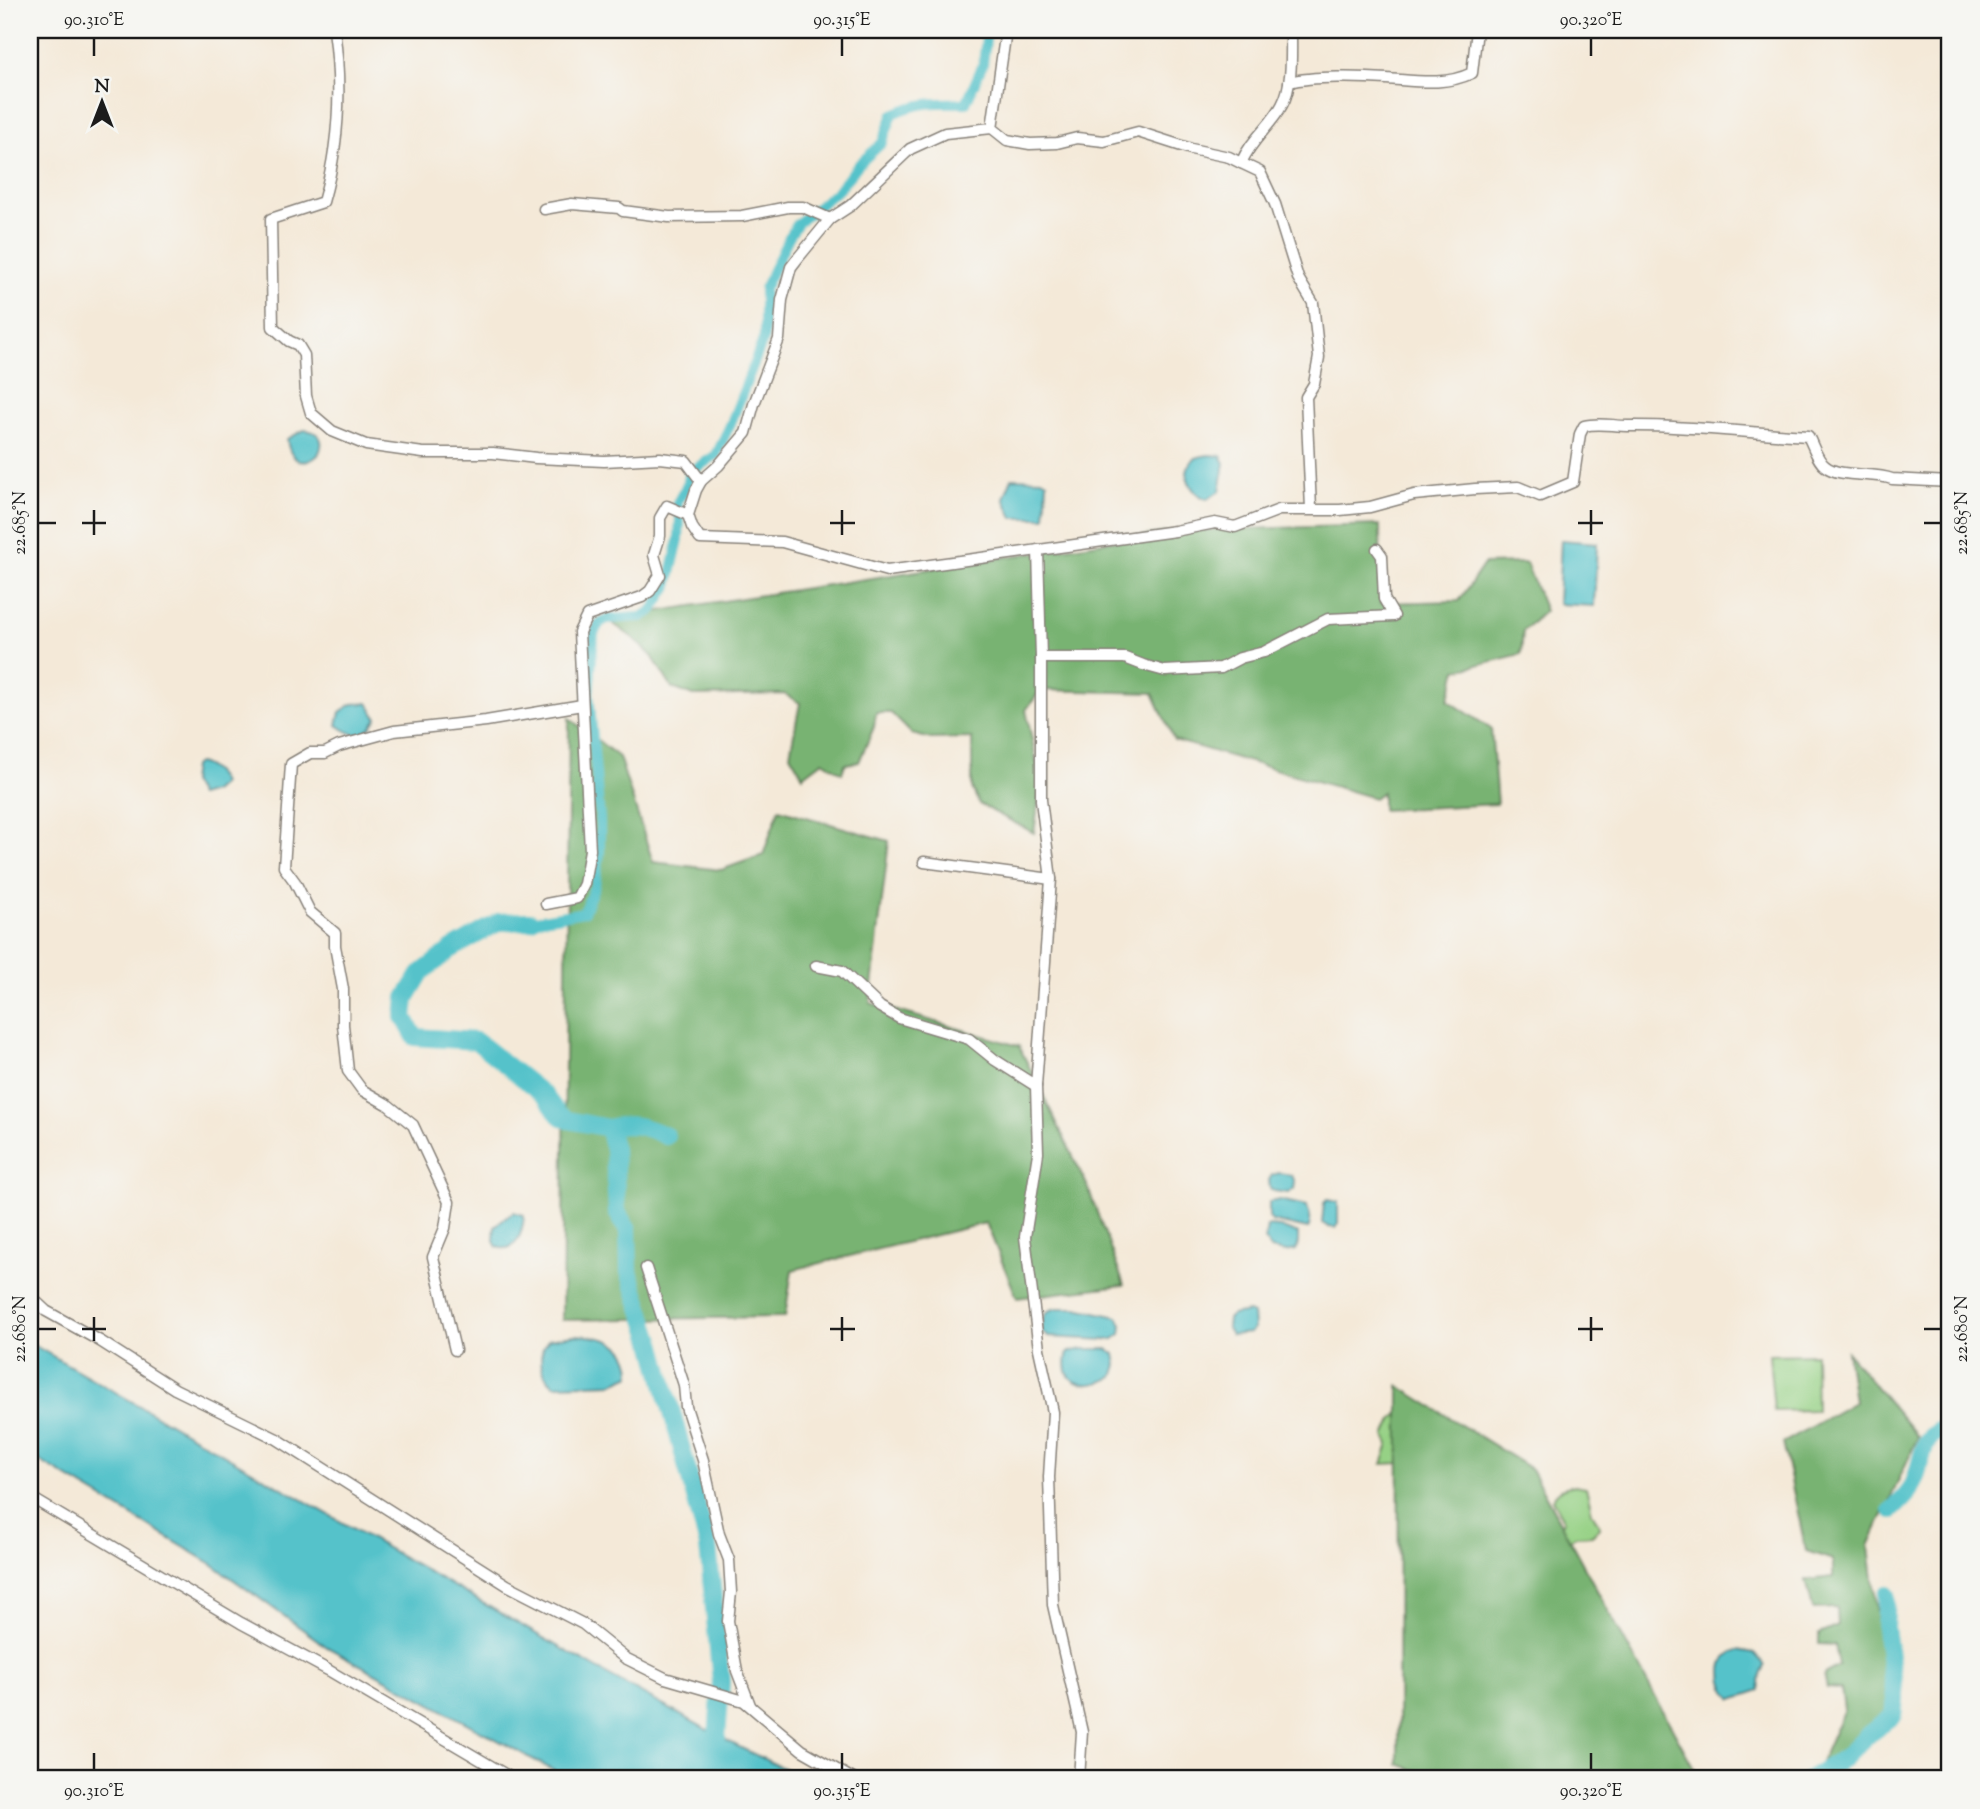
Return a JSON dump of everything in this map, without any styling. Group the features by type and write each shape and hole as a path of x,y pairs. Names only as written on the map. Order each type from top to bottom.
{"street":[{"path":"334,30 338,50 339,101 329,181 323,202 271,219 273,327 298,345 304,355 306,396 310,413 332,431 366,444 423,453 493,453 604,461 660,458 686,461 701,481"},
{"path":"992,128 1006,30"},
{"path":"1241,163 1247,149 1282,107 1289,82 1291,30"},
{"path":"1289,82 1303,79 1368,77 1425,82 1458,79 1472,73 1477,30"},
{"path":"1311,509 1306,397 1314,384 1320,357 1315,315 1312,303 1298,278 1275,204 1260,172 1230,157 1191,149 1138,132 1104,141 1077,138 1057,143 1030,144 1007,140 992,128 945,134 920,143 850,206 828,218 791,267 782,300 779,339 746,433 718,466 701,481 688,515 700,539 782,542 887,571 1175,531 1215,523 1235,527 1279,510 1340,510 1414,495 1475,489 1518,487 1540,496 1573,482 1580,434 1584,426 1593,424 1675,425 1808,436 1822,465 1833,471 1883,476 1892,480 1950,482"},
{"path":"544,209 572,204 619,208 623,211 669,218 742,216 788,207 803,207 828,218"},
{"path":"546,904 577,898 583,884 590,850 579,632 587,616 642,597 650,591 660,575 654,555 660,536 660,518 667,506 688,515"},
{"path":"1041,658 1125,658 1165,671 1221,668 1240,658 1264,652 1328,620 1394,616 1384,599 1382,556 1377,549"},
{"path":"1038,550 1041,800 1051,879 1036,1086 1038,1153 1025,1237 1039,1349 1053,1412 1049,1477 1053,1605 1082,1732 1079,1779"},
{"path":"454,1350 433,1257 445,1228 449,1202 413,1125 388,1105 362,1090 348,1071 343,1025 343,989 335,933 310,912 284,867 291,764 310,753 325,753 339,746 394,731 486,721 582,705"},
{"path":"924,862 1051,879"},
{"path":"816,966 842,971 880,1007 899,1018 969,1039 995,1060 1036,1086"},
{"path":"646,1268 684,1385 686,1407 703,1460 719,1534 729,1560 731,1592 727,1621 737,1671 748,1705"},
{"path":"30,1296 46,1311 100,1341 175,1389 277,1439 507,1585 583,1624 625,1658 665,1678 748,1705 802,1750 853,1779"},
{"path":"30,1497 217,1609 328,1670 513,1779"}],"green space":[{"path":"1380,525 1381,603 1459,601 1484,564 1526,563 1545,611 1523,631 1521,654 1457,670 1448,700 1491,729 1497,804 1382,810 1382,792 1374,798 1174,740 1153,693 1041,690 1026,710 1041,784 1034,833 979,804 972,788 972,738 931,739 912,734 891,713 876,713 874,727 859,762 845,764 842,773 823,761 803,776 790,754 800,703 784,694 694,696 672,688 652,656 607,619 1175,531"},
{"path":"569,718 619,757 653,862 721,870 763,855 779,809 889,841 870,1003 1019,1046 1086,1183 1124,1285 1017,1298 986,1223 792,1270 785,1317 562,1320"},
{"path":"1847,1352 1918,1437 1869,1546 1889,1712 1816,1773 1844,1709 1841,1689 1827,1688 1824,1674 1839,1666 1835,1645 1819,1644 1819,1634 1838,1626 1837,1608 1813,1609 1806,1580 1833,1577 1833,1560 1806,1551 1783,1443 1854,1402"},
{"path":"1815,1354 1816,1410 1774,1411 1769,1355"},
{"path":"1399,1386 1531,1469 1700,1779 1438,1779 1398,1764"},
{"path":"1401,1412 1401,1463 1382,1464 1389,1444 1385,1436 1392,1420"},
{"path":"1575,1485 1586,1487 1592,1512 1600,1527 1592,1535 1575,1536 1568,1540 1558,1531 1564,1521 1552,1500 1561,1489"}],"water":[{"path":"304,430 314,432 321,441 318,455 307,461 293,457 287,439"},
{"path":"1209,455 1221,456 1225,463 1220,491 1207,499 1193,489 1187,472 1194,459"},
{"path":"1012,478 1042,479 1047,482 1045,518 1013,518 1004,498"},
{"path":"1561,540 1597,543 1594,606 1558,604"},
{"path":"368,703 377,718 364,733 350,733 337,725 340,712 352,704"},
{"path":"198,763 213,771 222,784 213,792 199,796 191,782 193,766"},
{"path":"1272,1175 1291,1175 1295,1181 1294,1189 1288,1193 1270,1188 1269,1180"},
{"path":"1280,1200 1306,1206 1310,1218 1308,1229 1272,1221 1269,1217 1269,1202"},
{"path":"1327,1200 1338,1202 1338,1224 1335,1228 1322,1223 1324,1203"},
{"path":"513,1212 524,1215 518,1240 510,1247 497,1247 494,1241 495,1226"},
{"path":"1267,1226 1280,1227 1298,1234 1296,1250 1285,1252 1271,1249 1265,1240"},
{"path":"1057,1308 1077,1308 1118,1317 1122,1325 1121,1334 1106,1340 1048,1337 1042,1332 1043,1319 1046,1313"},
{"path":"1248,1312 1253,1314 1254,1328 1250,1333 1231,1335 1227,1328 1228,1319 1232,1315"},
{"path":"572,1335 603,1339 620,1347 630,1363 631,1375 613,1383 554,1385 545,1375 541,1363 542,1350 549,1339"},
{"path":"30,1343 606,1674 737,1746 806,1779 569,1779 327,1647 212,1564 30,1455"},
{"path":"1108,1349 1115,1354 1117,1365 1113,1377 1094,1384 1078,1383 1072,1379 1066,1364 1068,1352"},
{"path":"1738,1650 1754,1653 1765,1665 1759,1681 1760,1690 1733,1699 1725,1686 1722,1672 1726,1658"}],"waterway":[{"path":"530,921 584,912 595,885 600,854 600,819 589,694 594,633 600,623 607,619 642,617 653,610 668,586 679,539 680,518 677,503 688,483 689,473 716,455 731,423 764,337 764,289 789,237 798,223 839,189 859,164 882,143 893,114 928,104 966,103 983,64 987,30"},
{"path":"530,921 499,922 452,949 421,973 406,998 404,1017 415,1037 476,1041 545,1096 559,1115 568,1120 608,1128 614,1149 617,1212 628,1230 629,1272 654,1346 708,1546 721,1682 714,1779"},
{"path":"608,1128 638,1126 666,1136"},
{"path":"1892,1510 1911,1489 1926,1443 1939,1430 1950,1426"},
{"path":"1809,1779 1844,1758 1866,1736 1893,1716 1895,1698 1885,1628 1887,1595"}]}
